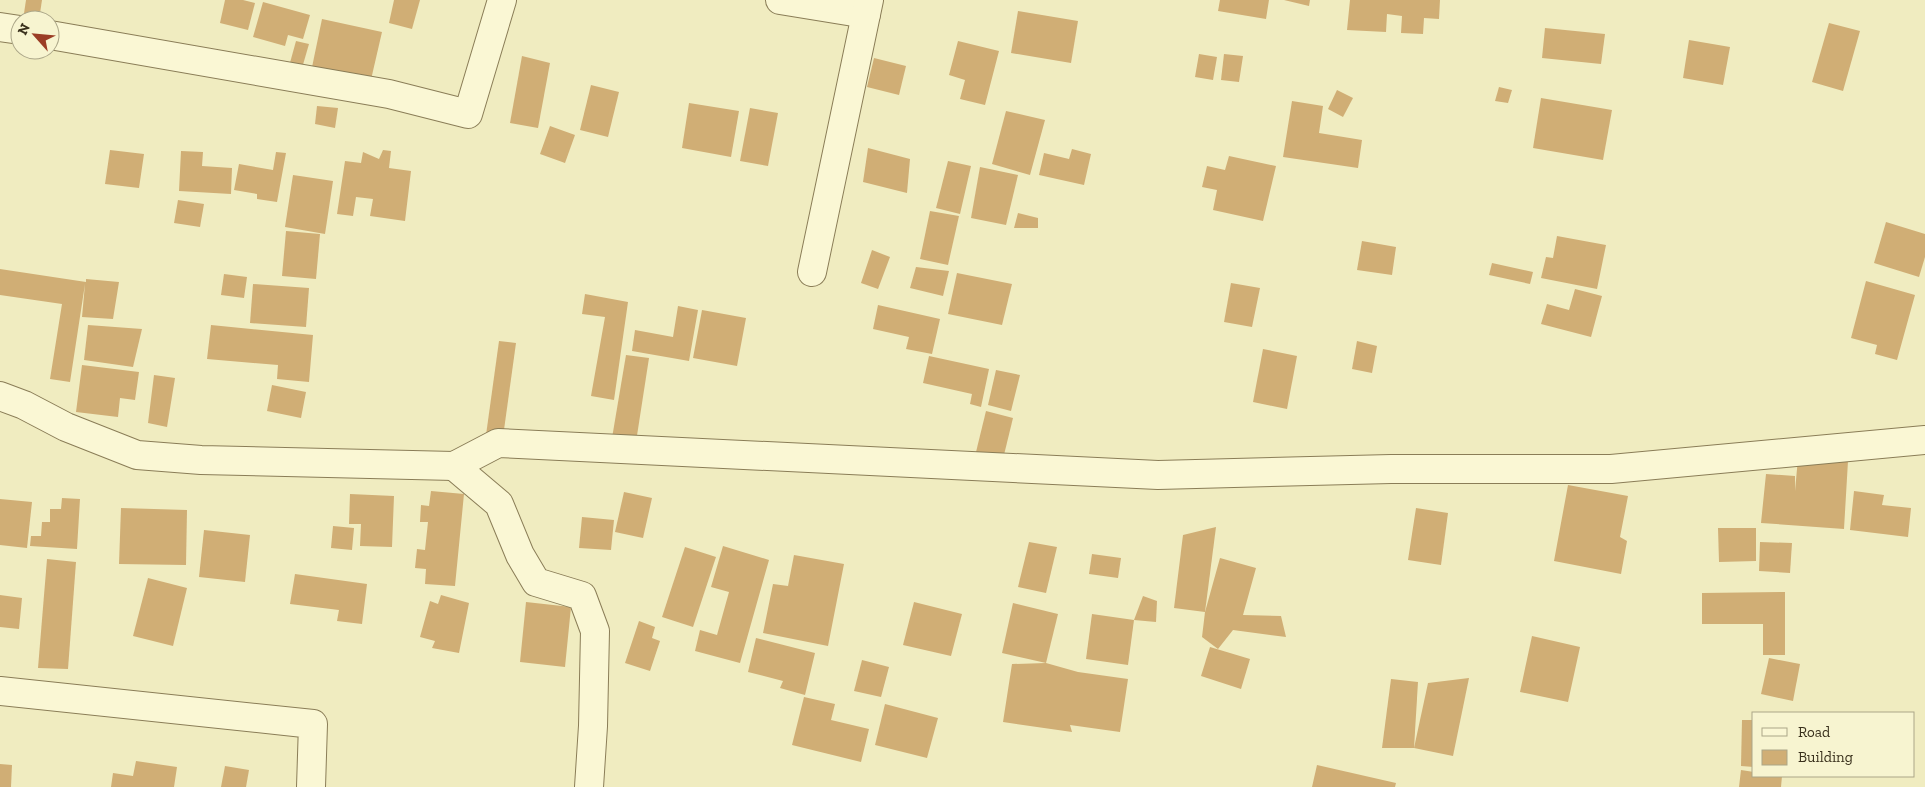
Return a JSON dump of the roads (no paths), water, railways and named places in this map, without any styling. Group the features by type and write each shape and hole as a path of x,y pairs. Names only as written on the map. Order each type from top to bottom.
{"street":[{"path":"60,37 389,94 468,114 502,0"},
{"path":"780,0 867,7 812,272"},
{"path":"0,396 137,456 201,460 454,466 498,443 1158,474 1390,469 1611,469 1925,440"},
{"path":"454,466 499,504 520,555 536,582 582,596 595,631 594,726 589,787"},
{"path":"0,691 313,724 311,787"}]}
